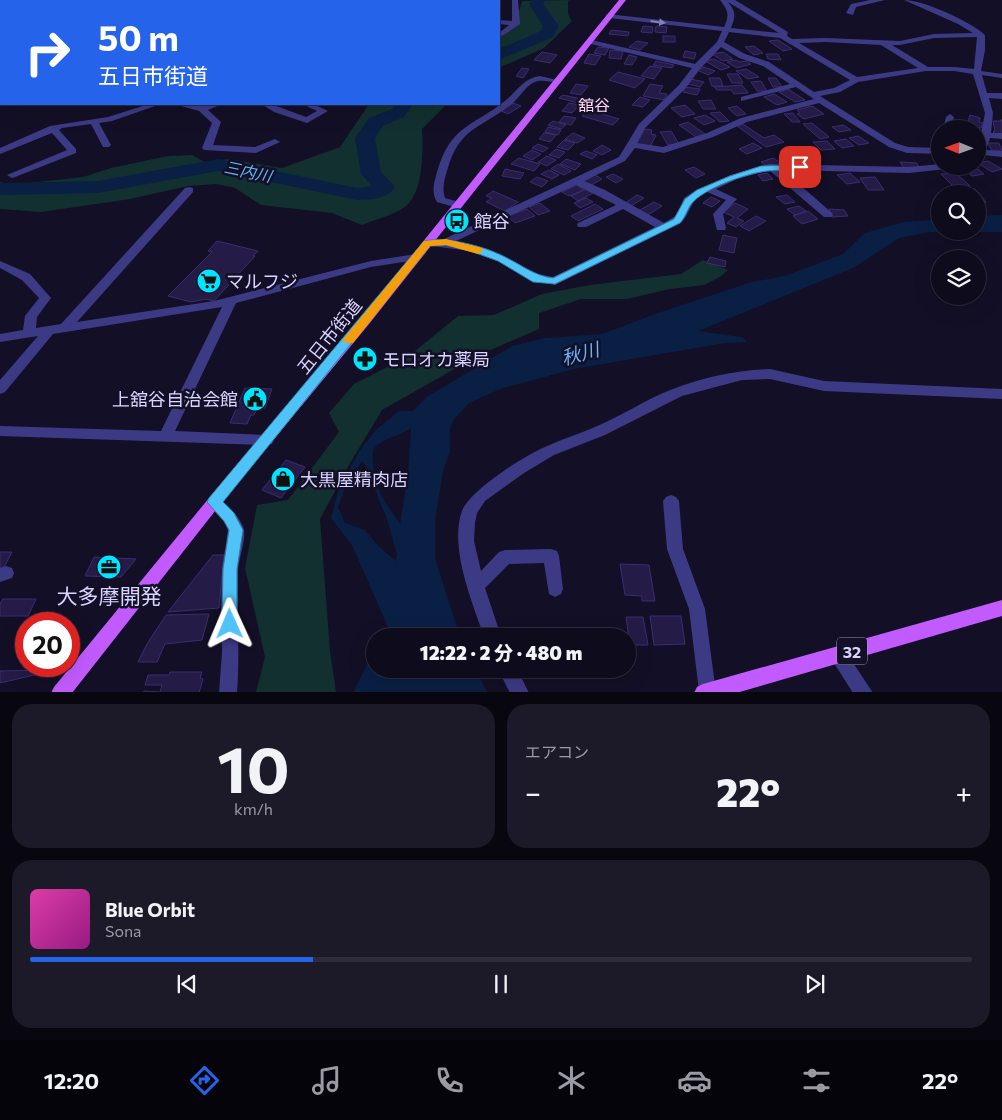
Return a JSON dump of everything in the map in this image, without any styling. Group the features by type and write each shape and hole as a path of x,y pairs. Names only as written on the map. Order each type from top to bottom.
{"main road":[{"name":"五日市街道","path":"60,692 428,243 623,0"},
{"name":"32","path":"706,692 1002,608"}],"street":[{"path":"516,0 514,3 516,24"},
{"path":"446,242 622,159 634,145 638,132 682,87 697,67 720,43 732,17 732,10 723,0"},
{"path":"730,0 785,34 782,36"},
{"path":"850,13 853,5 882,0"},
{"path":"907,0 961,22 981,35"},
{"path":"610,16 782,36 856,80"},
{"path":"500,22 516,24"},
{"path":"500,35 516,24"},
{"path":"746,32 758,44"},
{"path":"790,41 826,40 900,44 934,36 981,35"},
{"path":"981,35 982,50 977,73 989,113 986,135 1002,136"},
{"path":"590,41 697,67"},
{"path":"720,43 742,56 766,64 816,98 898,147 920,152 931,151"},
{"path":"884,44 926,70"},
{"path":"634,145 664,150 710,136 744,120 816,98 856,80 926,70 954,69 1002,76"},
{"path":"458,205 441,200 438,192 445,158 456,138 467,128 510,101 532,80 558,81"},
{"path":"744,99 798,84"},
{"path":"984,95 1002,96"},
{"path":"0,151 53,128 109,119 154,105"},
{"path":"188,105 202,109 217,122 207,148 256,150 276,142"},
{"path":"202,109 215,105"},
{"path":"267,105 307,120 324,111 309,105"},
{"path":"274,108 283,105"},
{"path":"94,121 106,146"},
{"path":"12,175 73,151 53,128"},
{"path":"986,154 1002,154"},
{"path":"774,167 828,215"},
{"path":"428,243 446,242 502,259 537,279 547,282 562,279 677,221 682,216 688,200 734,178 774,167 909,170 931,168"},
{"path":"576,181 664,228"},
{"path":"708,189 732,199 718,214 721,228"},
{"path":"64,329 189,190"},
{"path":"582,225 623,205"},
{"path":"0,338 49,332 231,301 371,264 416,257"},
{"path":"0,264 26,277 45,298 31,316 29,334"},
{"path":"166,435 231,301"},
{"path":"0,389 49,332"},
{"path":"489,628 476,586 466,541 470,511 480,497 519,469 549,451 600,431 688,389 733,376 756,373 787,376 824,386 1002,394"},
{"path":"0,431 166,435 267,440"},
{"path":"671,501 675,549 697,609 706,692"},
{"path":"214,502 229,517 236,530 230,569 229,611 231,652 228,692"},
{"path":"476,586 505,557 551,556 555,588"},
{"path":"838,654 864,692"},
{"path":"512,678 520,692"}],"green space":[{"path":"570,0 568,1 568,14 572,21 544,48 500,68 500,36 508,30 514,21 522,1"},
{"path":"368,105 446,105 422,129 421,170 416,191 411,200 405,207 396,212 362,225 332,213 261,205 235,188 216,184 188,186 130,199 41,212 0,209 0,182 10,185 83,177 111,168 168,156 192,155 205,162 229,159 282,168 340,147"},
{"path":"703,260 728,270 720,277 704,285 670,289 627,299 581,299 539,313 539,329 479,355 382,410 320,519 330,651 336,692 256,692 265,657 245,568 257,505 288,500 339,432 329,413 354,384 409,356 458,316 494,315 542,294 590,285 681,274"}],"water":[{"path":"1002,215 1002,232 986,232 986,216"},
{"path":"931,220 931,232 899,238 853,268 698,331 742,337 747,342 725,343 574,369 503,388 469,403 454,419 450,428 450,452 443,471 435,521 435,559 457,628 388,628 352,545 331,518 339,488 360,450 376,430 399,411 413,411 428,396 512,346 545,338 602,334 752,282 785,276 843,254 865,233 904,222","holes":["411,428 408,475 400,524 376,482 373,450 381,442","362,461 368,469 386,516 397,554 396,561 378,546 365,530 345,523 338,507 347,483"]},
{"path":"387,678 480,678 487,692 388,692"}],"building":[{"path":"643,26 653,27 652,33 641,32"},
{"path":"656,26 667,27 666,33 655,32"},
{"path":"611,30 629,32 628,36 609,34"},
{"path":"663,36 675,36 675,42 663,42"},
{"path":"778,40 792,49 783,51 769,41"},
{"path":"637,41 648,43 640,50 629,47"},
{"path":"754,46 763,53 754,55 745,47"},
{"path":"598,47 609,48 605,55 594,53"},
{"path":"610,50 623,51 621,59 609,58"},
{"path":"685,51 696,53 694,59 683,57"},
{"path":"542,52 557,55 550,63 534,60"},
{"path":"723,52 733,59 723,61 712,54"},
{"path":"589,54 601,56 595,65 584,63"},
{"path":"766,54 778,54 781,60 768,59"},
{"path":"629,55 637,57 632,65 624,64"},
{"path":"714,59 730,67 721,70 705,61"},
{"path":"735,60 740,62 747,61 751,64 737,68 727,62"},
{"path":"656,61 674,65 672,68 653,65"},
{"path":"650,66 662,68 654,79 641,76"},
{"path":"704,67 715,71 708,75 697,70"},
{"path":"522,68 529,69 523,78 516,76"},
{"path":"746,69 759,77 748,79 736,71"},
{"path":"618,72 645,79 635,88 609,80"},
{"path":"727,74 738,74 743,83 732,83"},
{"path":"709,78 720,78 723,86 712,86"},
{"path":"768,78 776,78 782,87 773,87"},
{"path":"691,79 704,82 700,87 688,84"},
{"path":"761,81 767,91 757,91 751,82"},
{"path":"576,84 588,86 581,95 570,93"},
{"path":"650,84 663,86 659,93 667,94 664,100 643,96"},
{"path":"742,85 748,93 734,94 731,90 717,90 714,87"},
{"path":"685,87 700,89 697,95 683,92"},
{"path":"788,89 805,100 795,102 779,92"},
{"path":"774,94 787,102 777,105 764,97"},
{"path":"563,95 586,100 582,104 559,98"},
{"path":"640,97 650,100 643,107 632,105"},
{"path":"711,100 716,109 703,109 698,101"},
{"path":"513,103 521,106 508,114 499,110"},
{"path":"569,103 579,105 572,113 562,111"},
{"path":"685,105 695,114 682,117 671,108"},
{"path":"737,106 746,114 737,116 728,108"},
{"path":"812,106 824,114 804,119 797,114 800,113 797,110"},
{"path":"589,110 619,119 613,125 582,116"},
{"path":"720,112 729,121 720,122 710,113"},
{"path":"793,113 800,122 792,122 784,114"},
{"path":"705,115 715,121 704,125 694,118"},
{"path":"970,115 980,118 980,120 968,120"},
{"path":"564,116 576,118 571,125 559,122"},
{"path":"1002,120 1002,134 996,134 993,132 995,131 993,121"},
{"path":"553,121 566,125 561,129 548,125"},
{"path":"688,122 705,134 696,137 679,125"},
{"path":"812,123 829,137 820,139 803,124"},
{"path":"743,124 764,138 774,135 784,142 766,147 737,126"},
{"path":"843,125 851,130 839,132 832,127"},
{"path":"548,127 561,130 558,135 545,132"},
{"path":"645,129 652,130 651,134 656,135 650,147 636,144"},
{"path":"671,131 679,144 668,145 660,132"},
{"path":"544,133 556,135 550,142 539,139"},
{"path":"573,133 585,138 577,143 565,139"},
{"path":"858,136 869,143 859,145 849,138"},
{"path":"846,139 854,146 842,148 834,141"},
{"path":"564,140 575,143 568,150 557,147"},
{"path":"827,141 835,149 821,150 813,142"},
{"path":"753,143 762,148 747,154 739,149"},
{"path":"988,143 999,143 1002,151 992,151"},
{"path":"538,144 548,148 543,152 532,148"},
{"path":"602,145 611,150 602,155 593,151"},
{"path":"556,149 565,152 559,158 549,155"},
{"path":"532,150 541,154 532,160 523,156"},
{"path":"586,151 597,155 592,159 580,154"},
{"path":"547,156 556,160 547,166 538,162"},
{"path":"808,156 817,163 802,166 794,159"},
{"path":"519,158 540,164 534,171 511,164"},
{"path":"773,158 781,163 769,167 761,162"},
{"path":"566,159 581,164 575,170 560,164"},
{"path":"986,161 1002,169 992,172 986,168"},
{"path":"900,162 917,163 919,168 904,168"},
{"path":"558,164 571,171 564,175 551,169"},
{"path":"694,167 705,174 696,178 685,170"},
{"path":"505,169 524,173 520,179 502,176"},
{"path":"549,170 559,175 552,179 541,174"},
{"path":"767,173 773,179 763,181 758,175"},
{"path":"850,173 860,182 847,184 837,175"},
{"path":"613,174 623,179 616,183 606,177"},
{"path":"595,175 602,179 590,186 583,182"},
{"path":"942,175 958,175 969,185 952,185"},
{"path":"537,177 548,181 542,187 530,182"},
{"path":"875,177 884,190 868,190 860,178"},
{"path":"799,178 808,178 811,185 801,185"},
{"path":"577,185 584,190 569,196 562,192"},
{"path":"586,189 593,193 578,201 571,196"},
{"path":"493,191 518,202 505,211 486,202 492,198 486,196"},
{"path":"637,195 644,198 631,206 625,203"},
{"path":"787,195 795,202 785,204 776,197"},
{"path":"711,197 720,201 712,207 703,203"},
{"path":"586,198 593,202 580,208 574,203"},
{"path":"654,202 662,206 648,215 640,210"},
{"path":"540,203 550,211 538,215 529,207"},
{"path":"735,203 748,209 737,218 744,221 736,227 727,223 734,217 723,212"},
{"path":"595,204 603,209 578,221 571,216"},
{"path":"799,206 806,211 795,215 787,209"},
{"path":"527,209 535,216 515,223 507,216"},
{"path":"829,209 844,210 848,216 832,217"},
{"path":"808,211 818,219 802,224 793,216"},
{"path":"756,216 766,221 749,231 740,226"},
{"path":"723,235 737,238 734,253 719,250"},
{"path":"217,241 258,251 214,301 206,299 191,302 168,296 212,252 208,251"},
{"path":"710,257 726,261 725,267 707,263"},
{"path":"369,349 375,351 363,368 356,366"},
{"name":"上舘谷自治会館","path":"245,388 272,389 265,408 257,408 247,424 230,423"},
{"path":"286,460 305,467 281,498 262,490"},
{"path":"0,552 12,552 3,569 0,569"},
{"path":"213,555 224,555 219,608 168,612"},
{"path":"94,557 136,559 121,577 85,576"},
{"path":"620,564 649,565 655,601 642,601 642,596 625,595"},
{"path":"3,599 36,599 30,612 15,612 15,616 0,616 0,604"},
{"path":"209,614 202,640 165,644 157,662 138,662 166,615"},
{"path":"650,616 681,616 685,644 654,645"},
{"path":"626,617 643,617 648,645 636,645 636,628 628,628"},
{"path":"0,671 15,671 15,677 26,677 0,683"},
{"path":"170,672 202,672 200,678 203,679 199,692 160,692 162,685 145,685 148,675 169,675"}],"waterway":[{"name":"三内川","path":"500,55 547,34 551,26 536,4 539,0"},
{"name":"三内川","path":"0,189 98,187 218,165 357,194 379,192 385,187 371,174 365,138 376,122 398,113 403,105"},
{"name":"秋川","path":"372,692 380,678"}],"slow traffic":[{"path":"349,340 428,243 446,242 478,251"}],"place":[{"name":"館谷","path":"457,221"},
{"name":"マルフジ","path":"209,281"},
{"name":"モロオカ薬局","path":"365,359"},
{"name":"上舘谷自治会館","path":"255,399"},
{"name":"大黒屋精肉店","path":"283,479"},
{"name":"大多摩開発","path":"109,567"}],"district":[{"name":"舘谷","path":"594,104"}],"route":[{"path":"230,624 230,569 236,530 229,517 214,502 428,243 446,242 476,250 502,259 537,279 547,282 555,281 677,221 682,216 688,200 700,192 761,169 769,167 800,167"}]}
